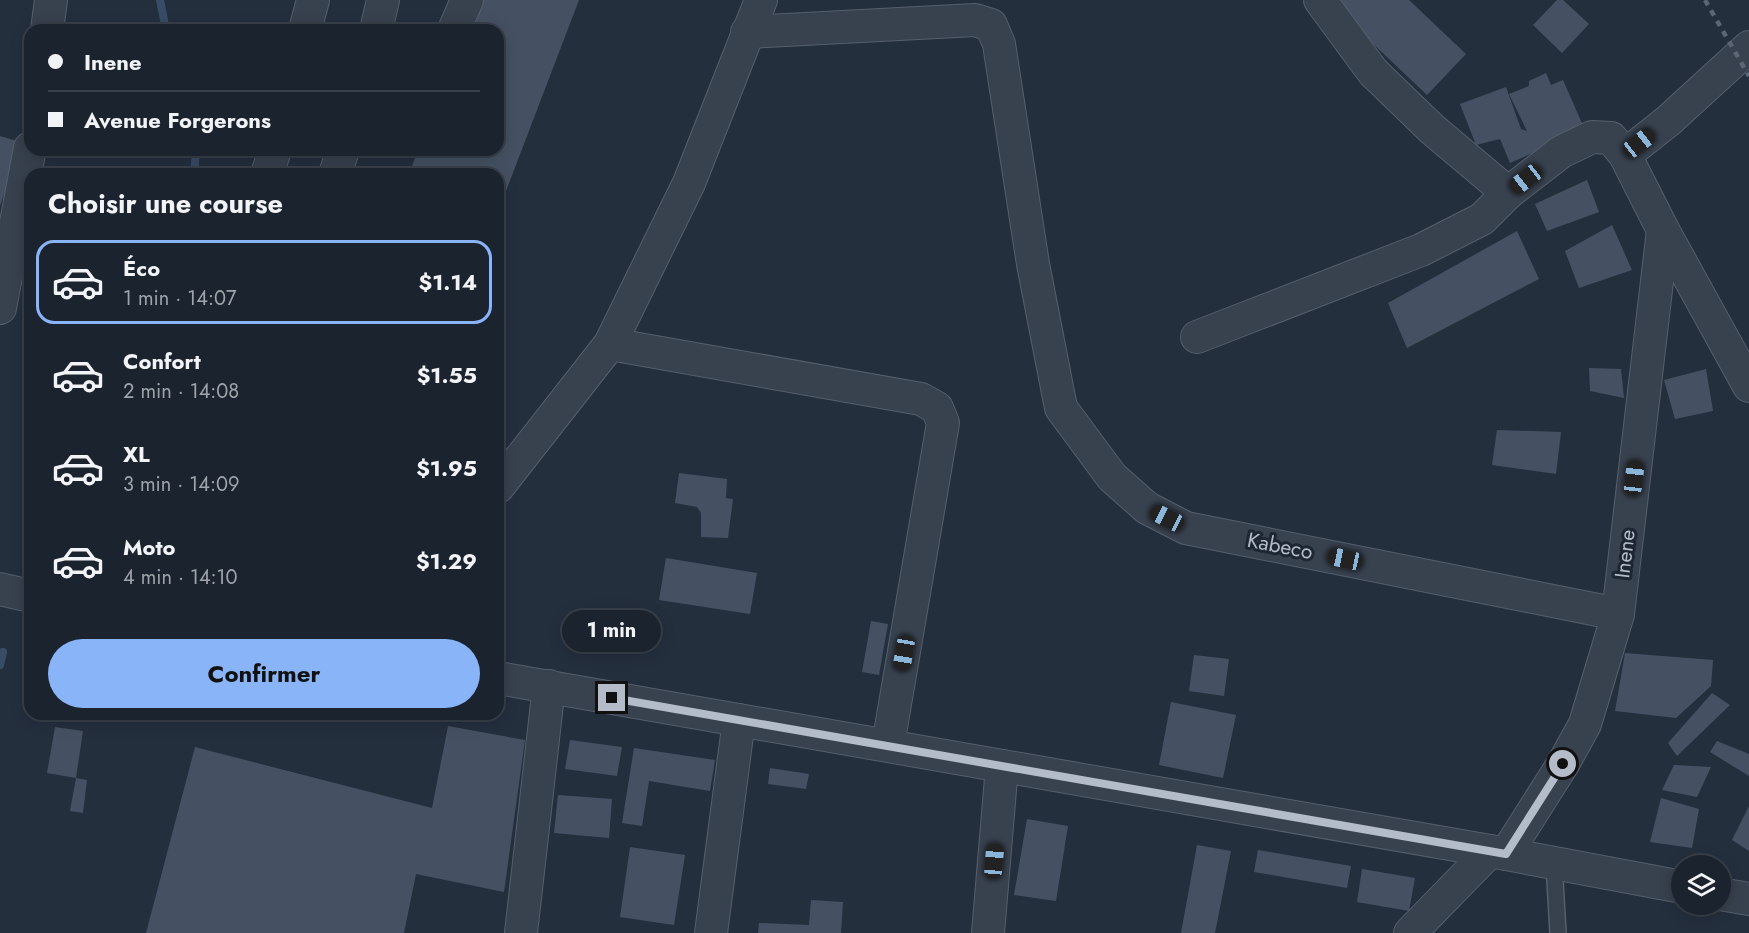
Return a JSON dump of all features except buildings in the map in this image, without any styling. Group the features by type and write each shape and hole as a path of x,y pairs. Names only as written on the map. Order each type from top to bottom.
{"street":[{"path":"48,24 51,0"},
{"path":"307,24 313,0"},
{"path":"377,24 383,0"},
{"path":"457,24 467,0"},
{"path":"504,479 610,344 688,183 761,0"},
{"path":"1320,0 1373,72 1432,129 1508,193"},
{"name":"Kabeco","path":"747,32 975,20 991,25 999,44 1033,264 1061,408 1112,477 1147,508 1186,528 1618,614"},
{"path":"1625,155 1668,121 1749,47"},
{"path":"1197,338 1420,250 1482,219 1508,193 1561,152 1592,137 1611,138 1625,155 1663,230 1749,386"},
{"path":"0,308 24,180"},
{"name":"Inene","path":"1410,933 1498,853 1563,764 1585,724 1618,614 1663,230"},
{"path":"610,344 921,399 937,408 943,423 888,745"},
{"path":"0,589 24,595"},
{"path":"504,679 1671,885"},
{"path":"521,933 549,686"},
{"path":"711,933 739,720"},
{"path":"988,933 1002,766"},
{"path":"1731,896 1749,899"}],"lane":[{"path":"1554,863 1558,933"}],"waterway":[{"path":"160,0 165,24"},
{"path":"194,168 196,156"},
{"path":"0,665 3,652"}],"railway":[{"path":"1705,0 1749,76"}],"route":[{"path":"612,698 1506,854 1563,764"}]}
